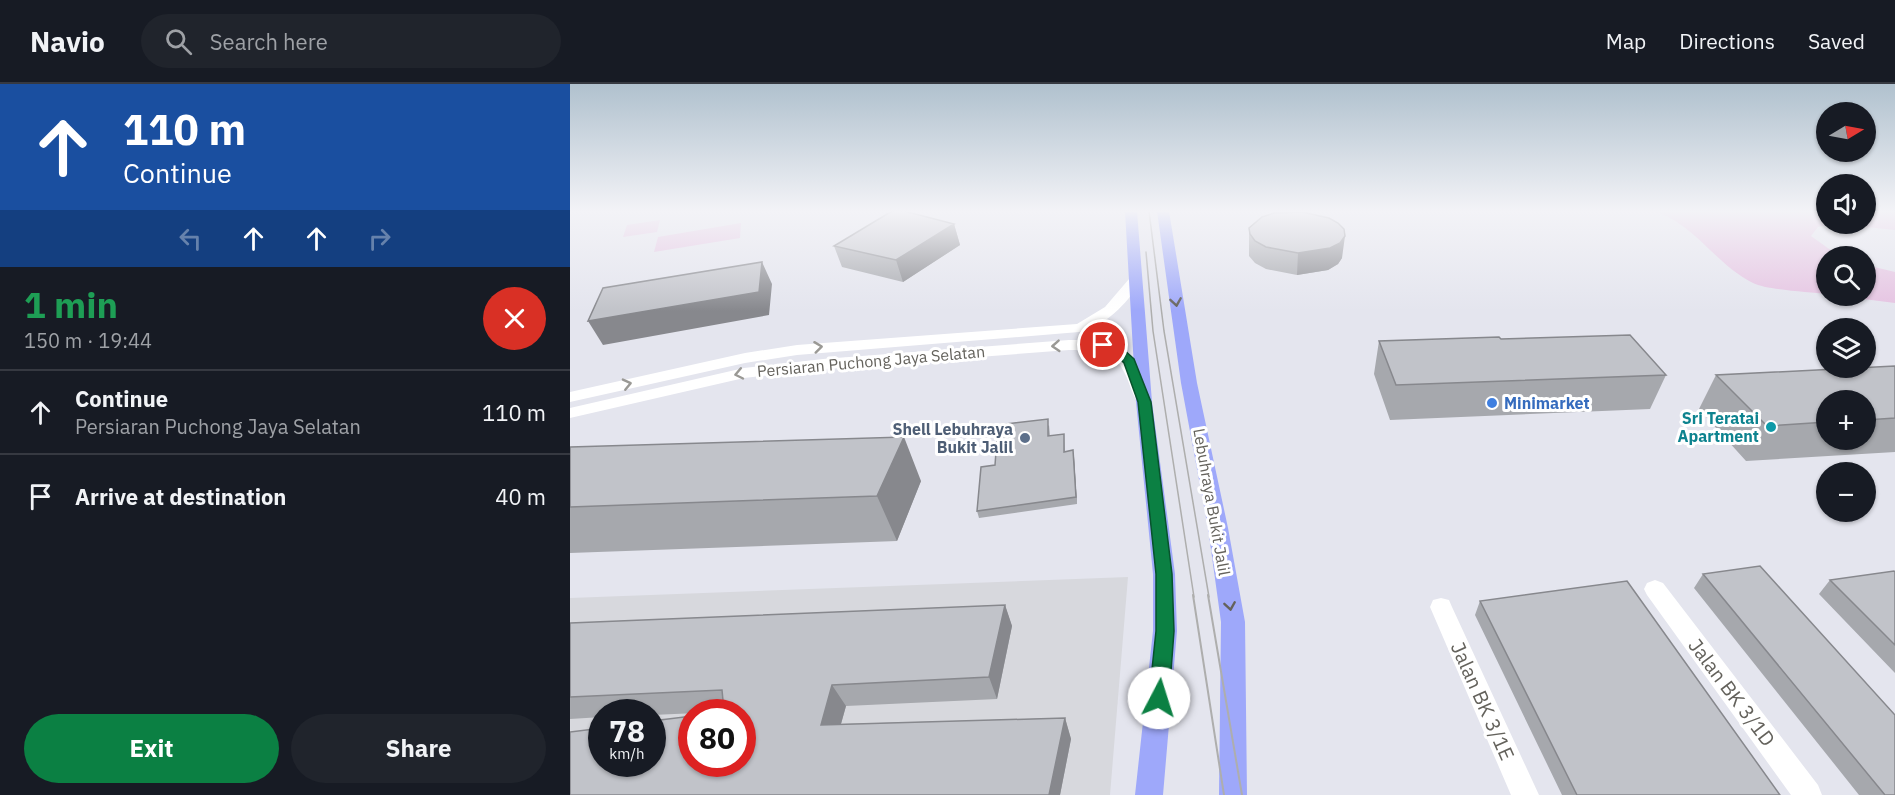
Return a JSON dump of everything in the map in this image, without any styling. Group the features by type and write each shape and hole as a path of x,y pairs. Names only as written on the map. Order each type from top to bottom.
{"highway":[{"path":"1132,244 1144,402 1164,574 1165,631 1149,795"},
{"name":"Lebuhraya Bukit Jalil","path":"1168,244 1189,383 1218,528 1233,622 1233,795"}],"main road":[{"name":"Persiaran Puchong Jaya Selatan","path":"570,413 744,373 1079,328 1095,322 1110,312 1134,282"},
{"name":"Persiaran Puchong Jaya Selatan","path":"570,397 745,358 797,350 965,344 1103,345 1120,352 1130,362 1144,402"},
{"name":"Jalan BK 3/1D","path":"1655,589 1808,795"},
{"name":"Jalan BK 3/1E","path":"1441,607 1525,795"}],"shaded area":[{"path":"656,244 702,244 654,252"},
{"path":"1704,244 1825,246 1816,246 1816,293 1759,285 1740,275"},
{"path":"1876,267 1895,272 1895,303 1876,301"},
{"path":"1128,577 1110,795 570,795 570,598"}],"building":[{"path":"837,244 921,244 896,260 834,246"},
{"path":"1261,244 1338,244 1330,248 1298,253"},
{"path":"762,262 759,292 588,321 603,288"},
{"path":"1630,335 1666,375 1396,385 1379,341 1499,337 1501,339"},
{"path":"1895,366 1895,418 1876,419 1876,390 1816,390 1816,423 1767,426 1716,375 1816,370 1816,378 1876,378 1876,367"},
{"path":"1048,419 1048,436 1064,434 1064,452 1073,450 1076,497 977,511 981,467 995,465 998,425"},
{"path":"904,437 877,496 570,507 570,447"},
{"path":"1760,566 1895,715 1895,795 1885,795 1703,574"},
{"path":"1895,572 1895,645 1830,580"},
{"path":"1627,581 1780,795 1577,795 1480,601"},
{"path":"1005,605 989,677 832,685 821,725 1065,718 1049,795 570,795 570,732 588,730 588,777 666,777 666,719 678,718 678,777 756,777 756,699 723,699 722,690 570,697 570,623"}],"tram line":[{"path":"1153,244 1164,331 1209,597"},
{"path":"1146,252 1153,331 1194,597"},
{"path":"1193,595 1224,795"},
{"path":"1208,595 1242,795"}],"place":[{"name":"Minimarket","path":"1492,403"},
{"name":"Sri Teratai Apartment","path":"1771,427"},
{"name":"Shell Lebuhraya Bukit Jalil","path":"1025,438"}],"route":[{"path":"1103,345 1120,352 1130,362 1144,402 1164,574 1165,631 1159,698"}]}
